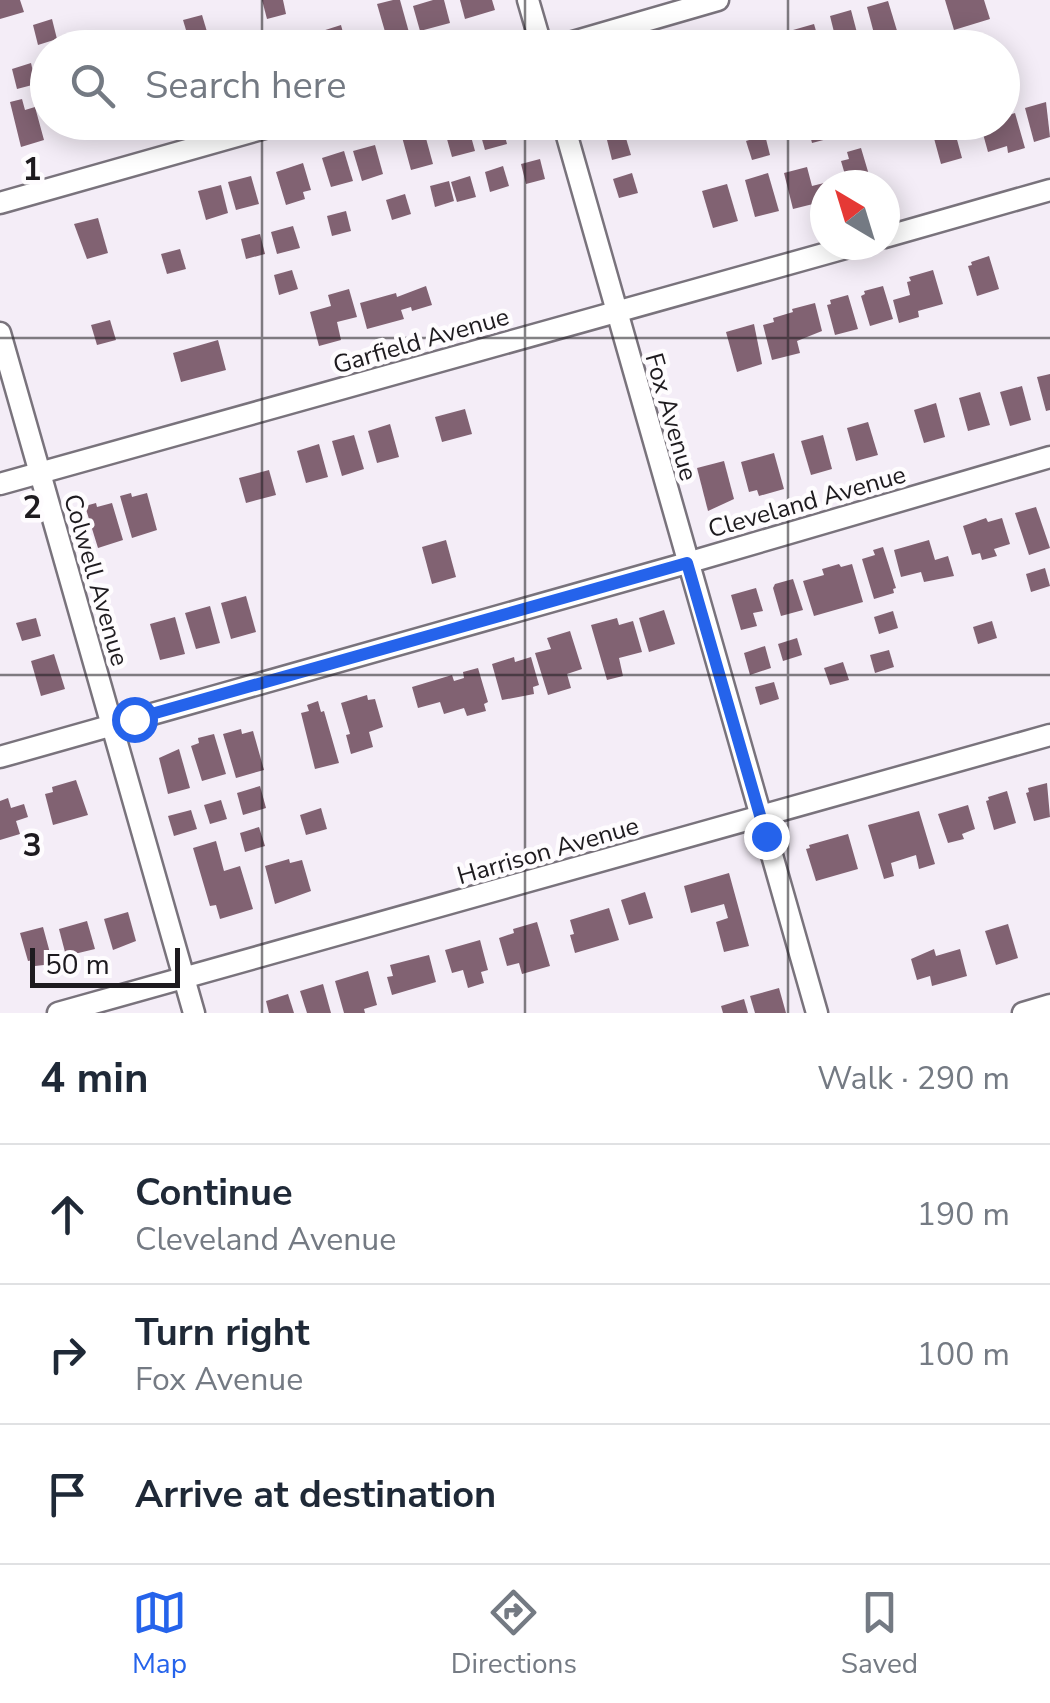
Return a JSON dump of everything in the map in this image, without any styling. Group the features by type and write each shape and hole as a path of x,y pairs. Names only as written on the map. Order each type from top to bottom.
{"street":[{"path":"528,0 537,30"},
{"path":"614,30 718,0"},
{"path":"0,203 222,140"},
{"name":"Fox Avenue","path":"568,140 817,1013"},
{"path":"900,233 1050,190"},
{"name":"Garfield Avenue","path":"0,484 810,258"},
{"name":"Colwell Avenue","path":"0,333 194,1013"},
{"name":"Cleveland Avenue","path":"0,756 1050,457"},
{"name":"Harrison Avenue","path":"58,1013 1050,735"},
{"path":"1023,1013 1050,1005"}],"building":[{"path":"0,0 20,0 24,12 0,19"},
{"path":"262,0 283,0 286,14 267,19"},
{"path":"400,0 408,30 385,30 377,4"},
{"path":"444,0 450,23 420,30 413,6"},
{"path":"460,0 492,0 495,10 465,19"},
{"path":"945,0 984,0 990,19 954,30"},
{"path":"888,1 897,30 873,30 867,7"},
{"path":"851,10 856,30 834,30 830,16"},
{"path":"202,15 206,30 186,30 183,20"},
{"path":"52,19 55,30 34,30 33,25"},
{"path":"814,24 816,30 793,30"},
{"path":"30,63 30,86 17,89 12,69"},
{"path":"22,99 25,110 30,108 30,140 44,140 21,147 10,102"},
{"path":"1046,102 1050,137 1034,142 1025,108"},
{"path":"1020,130 1025,148 1008,153 1007,146 988,152 985,140 1020,140"},
{"path":"403,140 426,140 433,164 411,170"},
{"path":"447,140 472,140 475,151 452,157"},
{"path":"482,140 506,140 507,144 485,150"},
{"path":"607,140 626,140 631,155 612,160"},
{"path":"766,140 770,155 752,160 746,141"},
{"path":"934,140 957,140 962,158 941,164"},
{"path":"375,145 383,174 362,181 353,151"},
{"path":"861,148 868,170 844,170 841,161 849,159 847,152"},
{"path":"344,151 353,181 331,187 322,158"},
{"path":"540,159 545,179 526,184 521,164"},
{"path":"303,163 311,190 303,192 305,199 286,205 276,172"},
{"path":"503,166 509,186 490,192 485,172"},
{"path":"807,167 810,205 793,209 784,173"},
{"path":"632,173 638,193 619,198 613,179"},
{"path":"768,173 779,211 755,217 745,180"},
{"path":"251,176 259,204 236,210 228,182"},
{"path":"470,176 476,197 457,202 451,182"},
{"path":"449,181 454,201 435,207 430,186"},
{"path":"727,184 738,221 713,228 702,191"},
{"path":"221,185 228,213 206,220 198,191"},
{"path":"405,194 411,214 392,220 386,200"},
{"path":"346,211 351,231 332,236 327,216"},
{"path":"98,218 108,253 87,259 74,224"},
{"path":"293,226 300,248 277,254 271,232"},
{"path":"260,234 265,254 246,259 241,239"},
{"path":"180,249 186,269 167,274 161,254"},
{"path":"989,256 999,289 977,296 968,266"},
{"path":"292,270 298,289 279,295 274,275"},
{"path":"933,270 943,304 918,311 919,317 899,323 893,300 910,295 909,277"},
{"path":"426,286 432,305 401,310 404,319 367,329 360,303 396,293 397,297"},
{"path":"883,286 893,319 870,326 861,296 864,291"},
{"path":"349,289 357,317 337,322 341,340 319,346 310,312 331,306 328,295"},
{"path":"848,295 858,329 835,335 827,305 830,300"},
{"path":"815,303 822,331 797,341 800,353 772,360 763,325 793,312 792,309"},
{"path":"110,320 116,340 97,345 91,325"},
{"path":"754,324 762,364 737,372 726,332"},
{"path":"218,340 226,370 181,382 173,353"},
{"path":"1050,374 1050,410 1046,411 1037,377"},
{"path":"1022,386 1031,420 1010,426 1000,392"},
{"path":"980,392 990,425 968,431 959,398"},
{"path":"936,403 945,437 924,443 914,410"},
{"path":"465,409 472,434 442,442 435,417"},
{"path":"868,422 878,455 856,461 847,428"},
{"path":"390,424 399,457 377,463 368,431"},
{"path":"354,435 364,469 342,476 332,441"},
{"path":"823,435 832,469 811,475 801,441"},
{"path":"319,444 328,477 306,483 297,451"},
{"path":"774,453 784,489 759,496 757,490 749,492 741,462"},
{"path":"724,461 734,499 708,511 697,468"},
{"path":"269,470 276,495 246,503 239,478"},
{"path":"131,493 132,497 147,493 157,530 132,538 120,496"},
{"path":"96,503 97,507 112,503 123,540 98,548 85,506"},
{"path":"1036,507 1050,548 1029,555 1015,513"},
{"path":"986,518 988,522 1002,518 1010,544 994,549 997,556 982,560 980,553 972,555 963,526"},
{"path":"446,540 456,577 432,584 422,547"},
{"path":"929,540 935,560 948,556 954,576 924,582 921,572 901,577 894,550"},
{"path":"883,547 896,588 894,593 874,599 862,559"},
{"path":"852,564 863,602 814,616 803,581 824,575 822,569"},
{"path":"1045,568 1050,586 1031,592 1026,574"},
{"path":"793,579 803,610 781,616 773,588"},
{"path":"756,588 763,611 753,613 757,626 741,630 731,595"},
{"path":"246,596 256,632 231,639 221,603"},
{"path":"210,606 220,643 196,649 185,613"},
{"path":"664,610 675,644 649,652 639,618"},
{"path":"893,611 898,628 879,634 874,617"},
{"path":"175,617 185,654 160,660 150,624"},
{"path":"36,618 41,636 22,641 16,623"},
{"path":"617,618 619,625 633,621 642,652 619,658 623,676 607,680 591,625"},
{"path":"992,621 997,638 978,644 973,627"},
{"path":"570,631 582,669 567,674 571,688 548,695 535,653 551,649 547,638"},
{"path":"797,638 802,655 783,661 778,644"},
{"path":"765,646 771,668 750,675 744,653"},
{"path":"889,650 894,667 875,673 870,655"},
{"path":"54,654 65,689 41,696 31,661"},
{"path":"514,657 515,662 531,657 539,685 533,687 534,694 502,700 492,664"},
{"path":"843,662 849,680 830,685 824,668"},
{"path":"478,668 488,702 484,704 486,711 467,716 464,708 444,714 440,702 418,708 412,687 452,675 454,681 464,678 463,672"},
{"path":"774,682 779,699 760,705 755,687"},
{"path":"367,695 368,700 375,699 383,727 369,732 373,747 351,754 341,703"},
{"path":"318,701 339,763 315,769 301,713 309,711 307,705"},
{"path":"241,729 242,734 253,731 264,770 236,778 223,734"},
{"path":"214,734 226,774 202,781 191,746 199,743 198,738"},
{"path":"179,749 190,788 168,794 159,758"},
{"path":"76,780 88,815 53,825 45,794 53,792 52,787"},
{"path":"1047,783 1050,817 1034,821 1026,793 1028,788"},
{"path":"260,786 266,808 243,815 237,793"},
{"path":"1007,791 1016,823 994,830 986,801"},
{"path":"8,798 11,808 24,804 28,817 16,821 20,834 0,840 0,801"},
{"path":"221,800 227,819 210,824 204,805"},
{"path":"968,805 975,829 962,834 964,839 948,843 938,814"},
{"path":"321,808 327,829 306,835 300,815"},
{"path":"191,810 197,829 174,836 168,816"},
{"path":"919,811 935,864 919,869 916,855 891,863 894,876 884,879 868,825"},
{"path":"259,827 265,846 245,852 240,833"},
{"path":"848,834 858,869 816,881 806,849"},
{"path":"216,841 224,871 240,866 253,909 220,919 216,905 210,906 193,848"},
{"path":"289,859 290,863 302,860 311,891 275,904 265,866"},
{"path":"729,873 749,946 724,952 716,922 728,918 724,904 691,913 684,886"},
{"path":"645,892 653,918 629,925 621,900"},
{"path":"609,908 619,940 575,953 570,920"},
{"path":"128,912 136,941 113,950 104,919"},
{"path":"87,921 95,949 66,956 59,929"},
{"path":"537,922 550,966 522,974 519,963 507,966 499,938"},
{"path":"1008,924 1018,958 996,965 985,931"},
{"path":"43,927 53,964 35,966 33,960 28,961 20,933"},
{"path":"480,940 488,970 481,972 484,983 468,988 463,970 452,973 445,950"},
{"path":"934,949 936,956 960,949 967,976 932,986 930,976 917,980 911,959"},
{"path":"429,955 436,982 392,995 387,977 393,976 390,965"},
{"path":"368,971 377,1005 364,1009 365,1013 344,1013 335,981"},
{"path":"323,984 331,1013 307,1013 300,991"},
{"path":"779,988 786,1013 755,1013 750,996"},
{"path":"288,994 294,1013 269,1013 266,1001"},
{"path":"744,999 748,1013 723,1013 721,1006"}],"route":[{"path":"134,719 687,563 766,836"}]}
